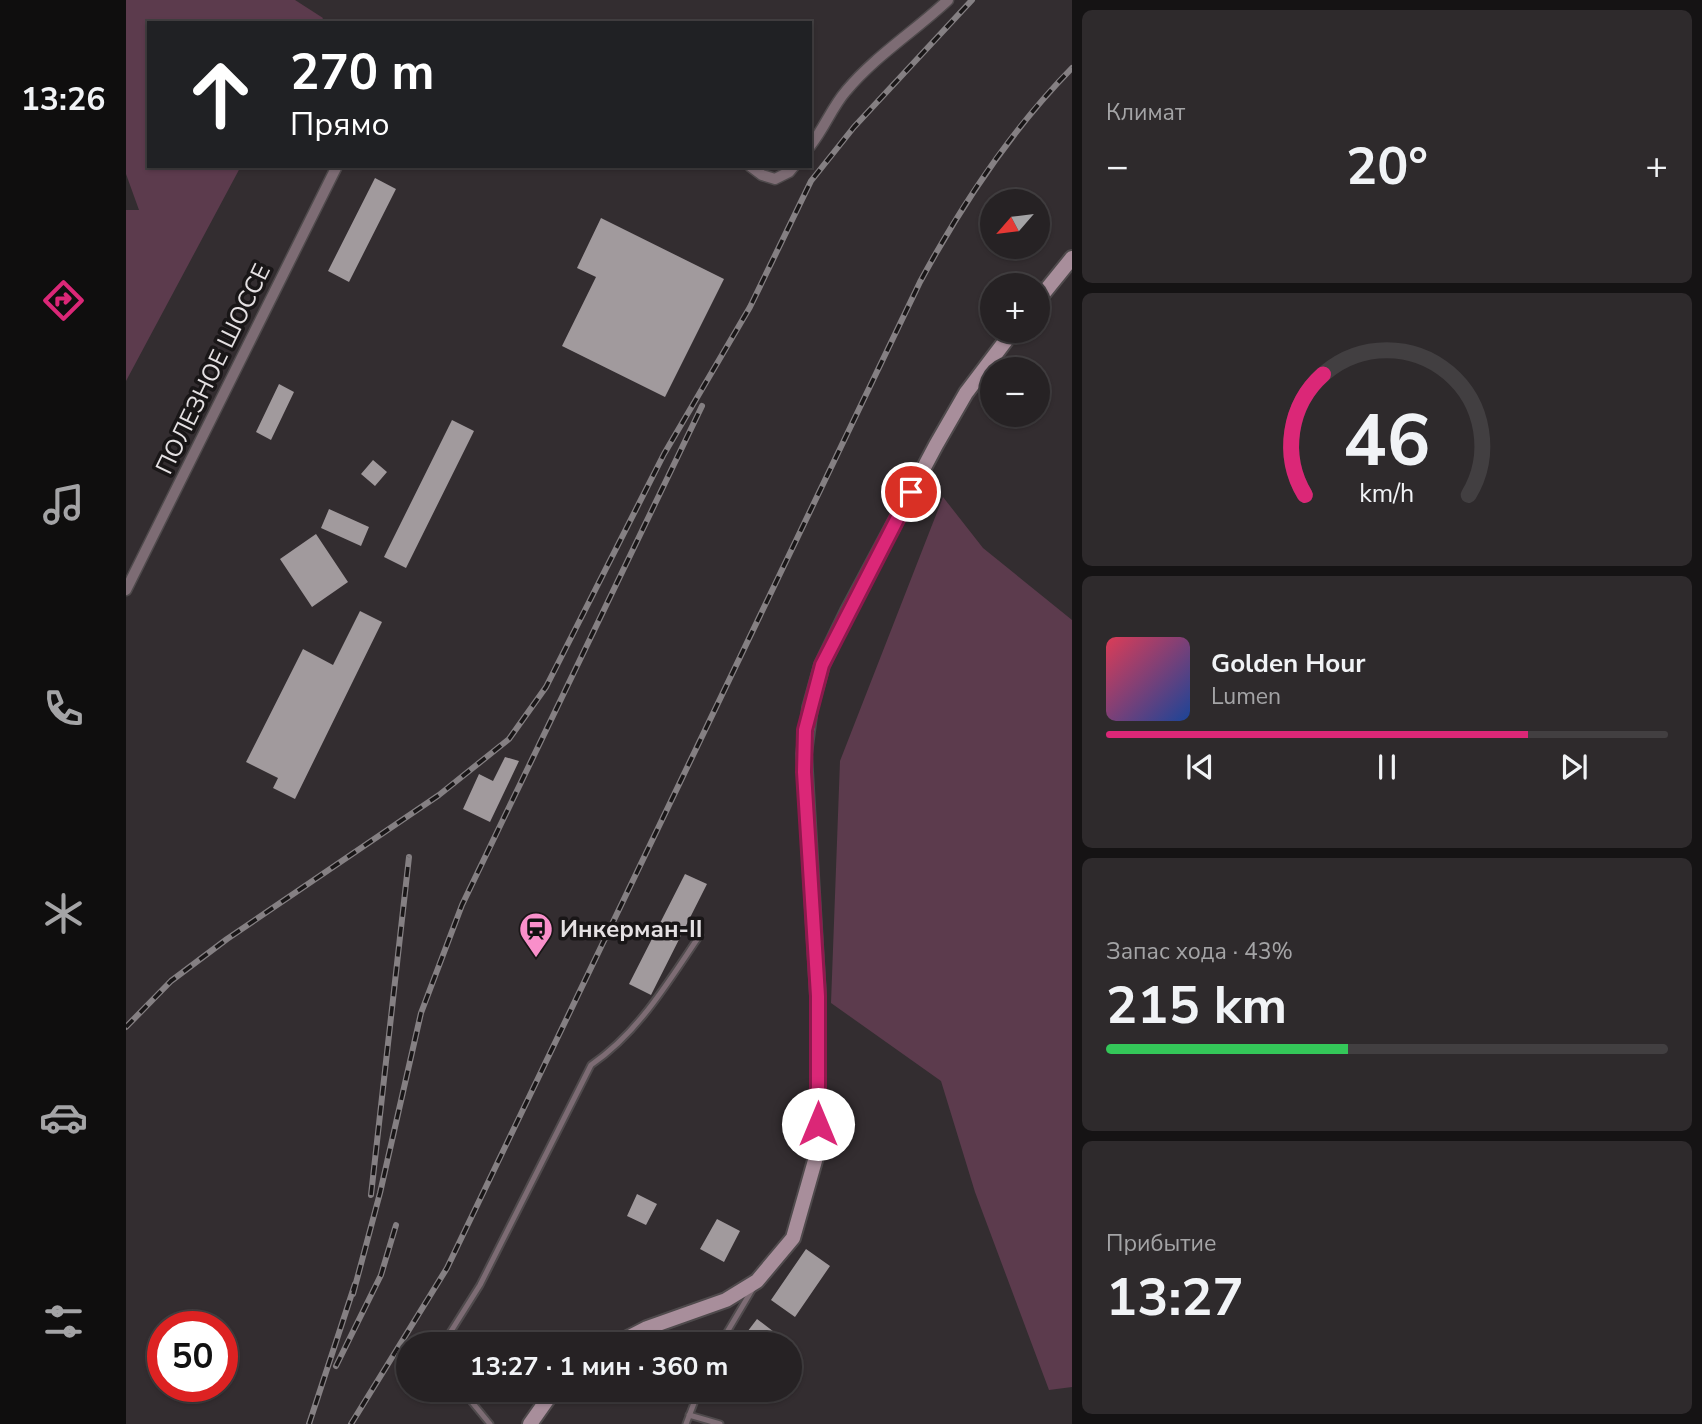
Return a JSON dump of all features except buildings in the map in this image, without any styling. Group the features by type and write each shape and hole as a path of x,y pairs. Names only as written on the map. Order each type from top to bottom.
{"main road":[{"path":"1050,285 1072,258"},
{"path":"638,1332 726,1300 758,1281 793,1238 818,1150 818,996 804,754 810,708 822,665 835,638 966,393 1004,343"},
{"path":"530,1424 546,1402"}],"street":[{"path":"812,144 825,128 844,93 865,70 948,0"},
{"name":"ПОЛЕЗНОЕ ШОССЕ","path":"126,590 336,168"},
{"path":"753,168 762,175 775,179 792,168"}],"lane":[{"path":"451,1332 480,1285 591,1065 642,1019 700,935"},
{"path":"727,1332 758,1281"},
{"path":"472,1402 490,1424"},
{"path":"686,1424 694,1402"},
{"path":"689,1415 720,1424"}],"shaded area":[{"path":"126,0 295,0 323,18 321,21 147,21 147,168 240,168 126,381 126,210 139,210 126,174"},
{"path":"943,497 983,548 1072,620 1072,1387 1049,1390 975,1192 941,1081 831,1003 840,761"}],"railway":[{"path":"126,1027 171,981 227,939 439,795 509,739 546,687 664,454 750,307 811,181 854,127 972,0"},
{"path":"351,1424 447,1268 920,282 988,169 1028,117 1072,68"},
{"path":"353,1294 380,1193 421,1013 462,905 702,406"},
{"path":"371,1195 409,857"},
{"path":"336,1366 381,1275 396,1225"},
{"path":"309,1424 355,1284"}],"place":[{"name":"Инкерман-II","path":"536,959"}],"route":[{"path":"818,1124 818,996 804,772 805,730 822,665 911,492"}]}
